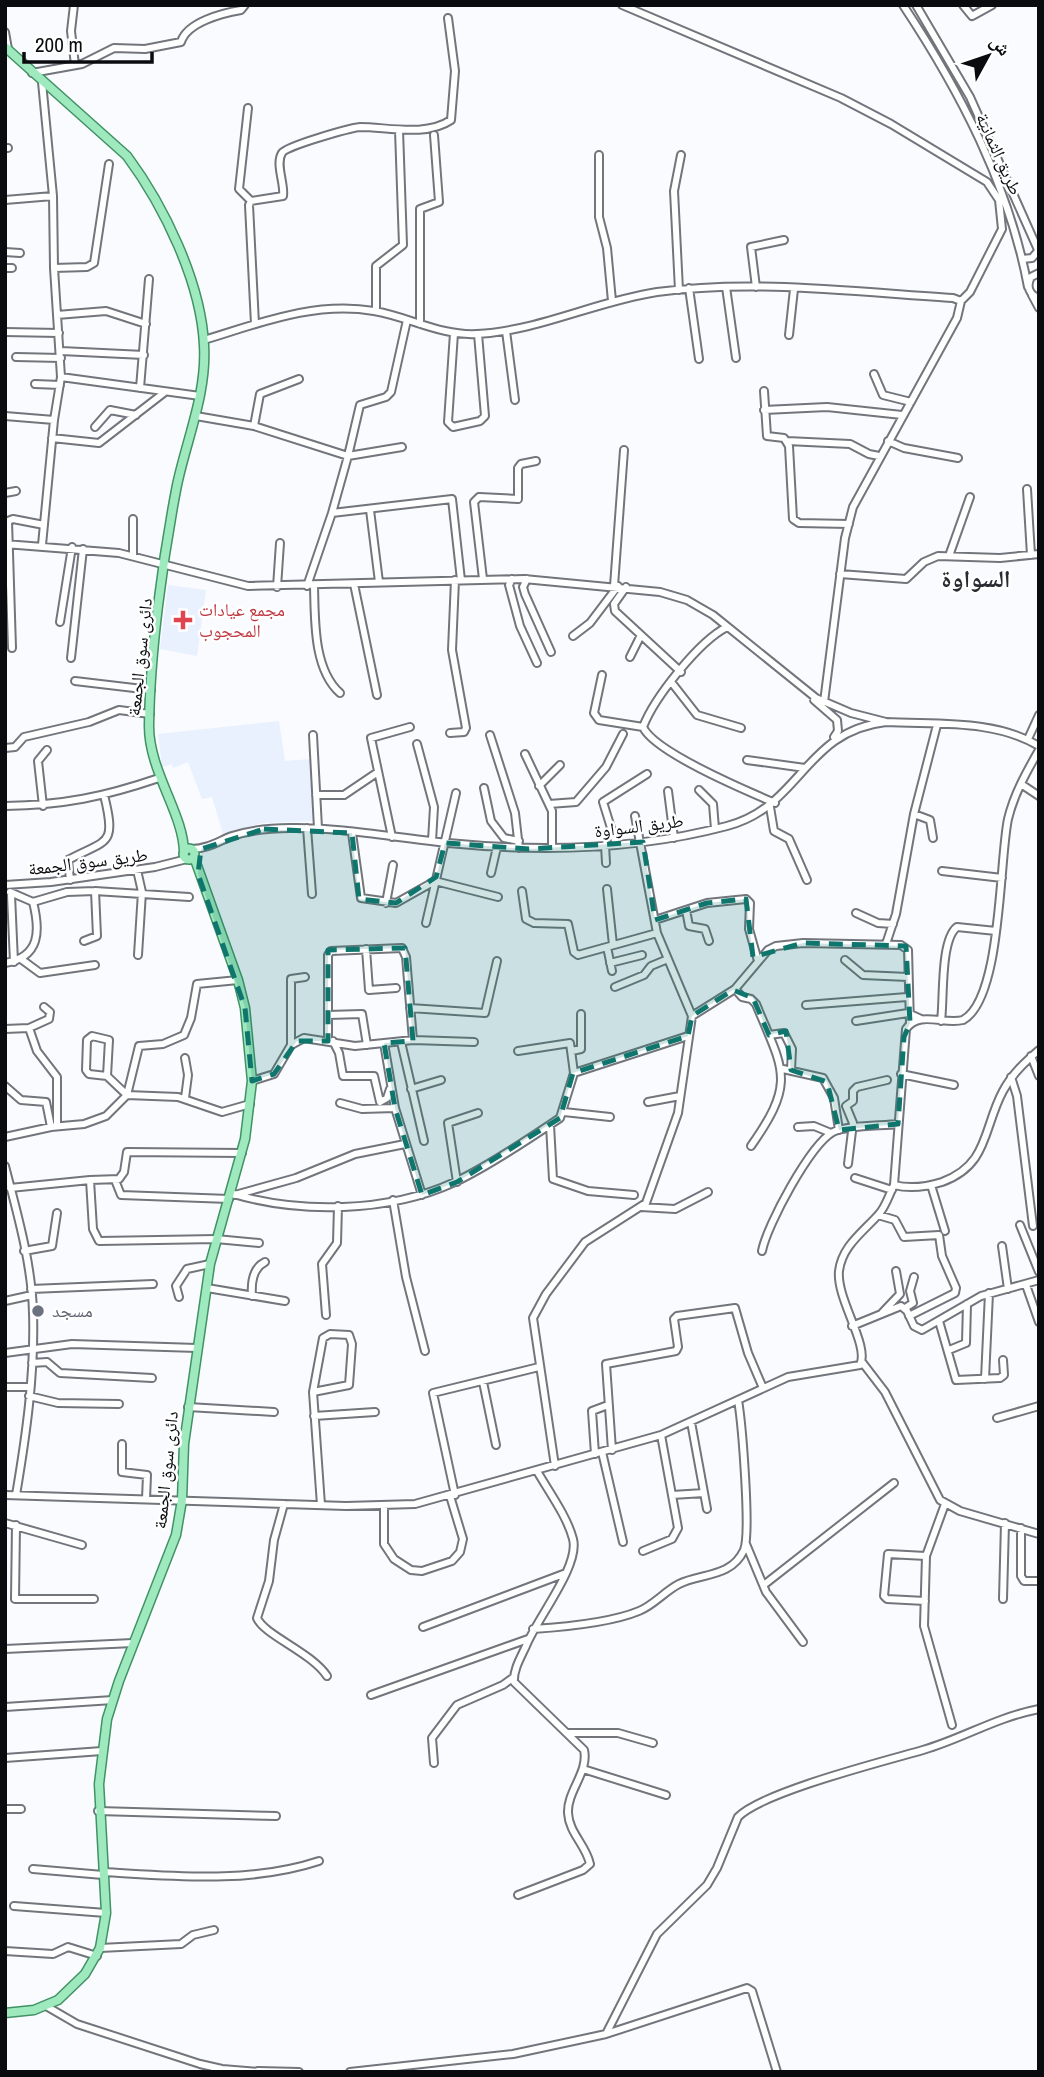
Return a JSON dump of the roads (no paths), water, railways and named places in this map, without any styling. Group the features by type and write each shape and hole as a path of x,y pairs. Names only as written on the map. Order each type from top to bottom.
{"main road":[{"name":"دائرى سوق الجمعة","path":"5,2013 46,2006 78,1983 98,1952 106,1913 98,1811 102,1751 113,1699 174,1545 182,1500 188,1407 210,1264 242,1153 252,1081 249,1035 238,980 192,853 159,778 149,733 151,690 179,476 200,396 204,340 201,311 189,276 142,178 117,146 6,48"},
{"path":"174,862 187,864 197,871"}],"street":[{"path":"74,5 71,31 75,65"},
{"path":"32,73 92,61 114,48 145,50 179,43 187,31 223,14 241,10 245,5"},
{"path":"622,5 841,98 973,170 988,182 999,200 1003,224 1000,233 970,292 961,301 957,318 853,507 840,574 824,702"},
{"name":"طريق الثمانية","path":"904,5 933,50 989,159 1015,231 1029,290 1039,308"},
{"path":"916,5 970,97 1038,252 1032,258 1022,259"},
{"path":"963,5 972,16 992,5"},
{"path":"251,201 283,196 281,159 289,148 356,128 399,130 443,124 453,118 455,71 448,18"},
{"path":"5,32 6,48"},
{"path":"42,82 54,196 54,268 61,354 61,377 42,545"},
{"path":"248,108 239,189 251,201"},
{"path":"376,311 376,264 403,245 399,130"},
{"path":"420,324 420,209 439,202 435,135"},
{"path":"599,155 599,217 607,248 612,301"},
{"path":"679,290 674,191 681,155"},
{"path":"54,268 87,267 94,263 109,164"},
{"path":"5,200 54,196"},
{"path":"251,201 249,212 255,324"},
{"path":"1000,233 1015,231"},
{"path":"756,287 752,245 784,240"},
{"path":"5,252 20,253"},
{"path":"1039,273 1031,277 1029,290 1039,298"},
{"path":"141,388 149,279"},
{"path":"204,340 255,324 320,309 376,311 454,334 478,334 506,331 612,301 679,290 726,287 953,298 961,301"},
{"path":"726,287 736,358"},
{"path":"688,289 699,359"},
{"path":"789,335 794,289"},
{"path":"57,315 106,311 146,324"},
{"path":"340,692 331,684 318,643 310,586 360,405 386,397 391,392 407,320"},
{"path":"506,331 515,400"},
{"path":"5,332 60,333"},
{"path":"454,334 448,422 453,426 480,421 485,416 478,334"},
{"path":"16,357 61,354 144,355"},
{"path":"874,374 883,395 911,402"},
{"path":"61,377 200,396"},
{"path":"254,426 260,394 299,379"},
{"path":"35,384 60,386"},
{"path":"764,391 767,436 787,441 850,444 879,456"},
{"path":"52,438 99,443 166,392"},
{"path":"764,410 827,407 902,415"},
{"path":"95,427 110,410 136,415"},
{"path":"5,416 54,421"},
{"path":"196,416 254,426 348,456 402,447"},
{"path":"787,441 793,519 799,523 849,524"},
{"path":"888,441 904,448 958,458"},
{"path":"624,450 619,587 614,607 681,672"},
{"path":"482,579 474,502 479,497 518,499 519,468 536,461"},
{"path":"1027,489 1031,555"},
{"path":"5,493 16,491"},
{"path":"949,556 970,497"},
{"path":"332,513 452,499 458,580 452,650 466,728 464,732 450,733"},
{"path":"370,510 379,582"},
{"path":"12,648 7,544 10,519 44,525"},
{"path":"133,519 133,556"},
{"path":"277,587 280,543"},
{"path":"7,544 72,547 133,556 238,584 277,587 527,579 619,587 687,600 727,627 837,720 838,731 829,743"},
{"path":"60,622 72,547"},
{"path":"71,658 83,549"},
{"path":"840,574 906,579 930,559 949,556 1000,558 1039,554"},
{"path":"512,579 509,585 520,626 537,663"},
{"path":"527,579 523,587 551,652"},
{"path":"354,584 377,695"},
{"path":"573,636 590,623 619,587"},
{"path":"643,727 672,683 709,638 727,627"},
{"path":"630,657 641,635"},
{"path":"602,675 595,717 599,720 643,727 654,741 687,761 772,805 774,831 789,839 807,880"},
{"path":"75,681 151,690"},
{"path":"672,683 697,715 741,728"},
{"path":"803,689 824,702 886,722"},
{"path":"5,748 15,747 24,737 89,722 120,710 150,714"},
{"path":"1028,739 1039,715"},
{"name":"طريق السواوة","path":"174,862 253,831 307,828 497,847 519,845 552,848 674,838 751,819 772,805 829,743 856,728 886,722 1003,730 1028,739 1039,748"},
{"path":"886,944 893,924 914,814 937,725"},
{"path":"392,838 371,738 410,727"},
{"path":"549,804 576,802 606,767 623,734"},
{"path":"313,735 318,828"},
{"path":"490,735 515,813 519,845"},
{"path":"417,744 434,807 432,841"},
{"path":"856,1021 908,1013 921,1019 963,1020 976,1009 988,972 996,931 1008,819 1039,748"},
{"path":"43,806 38,761 47,750"},
{"path":"526,754 549,804 552,848"},
{"path":"747,760 805,768"},
{"path":"540,786 561,765"},
{"path":"316,795 344,795 377,772"},
{"path":"616,844 603,802 647,774"},
{"path":"5,806 43,806 104,796 159,778"},
{"path":"1021,784 1039,796"},
{"path":"484,788 491,821 504,838 519,845"},
{"path":"668,790 674,838"},
{"path":"699,790 713,804 715,829"},
{"path":"426,923 456,793"},
{"path":"70,880 68,860 97,848 109,834 110,825 104,796"},
{"path":"914,814 930,820 933,838"},
{"path":"555,1466 532,1324 546,1294 585,1242 641,1208 650,1196 678,1113 692,1016 657,933 643,842 635,816"},
{"path":"307,828 312,894"},
{"path":"352,833 361,898 396,903 435,881 498,897"},
{"path":"605,845 606,863"},
{"path":"491,873 497,847"},
{"name":"طريق سوق الجمعة","path":"5,886 70,880 174,862"},
{"path":"386,903 393,865"},
{"path":"137,870 142,892 138,955"},
{"path":"942,871 1002,878"},
{"path":"5,886 11,895 14,962"},
{"path":"607,889 612,971"},
{"path":"84,941 97,936 95,891"},
{"path":"11,895 33,902 68,892 95,891 189,897"},
{"path":"522,891 526,919 534,923 568,924 575,954 657,933"},
{"path":"655,920 717,901 746,899 750,903 749,929 758,961"},
{"path":"5,963 21,958 37,940 39,929 33,902"},
{"path":"686,910 689,926 705,929 709,941"},
{"path":"856,913 878,923 893,924"},
{"path":"941,1021 944,964 952,930 957,927 996,931"},
{"path":"692,1016 735,989 758,961 776,946 803,943 906,946 910,1023 904,1037 893,1187 878,1215 847,1249 841,1265 841,1296 862,1352 862,1362 886,1392 936,1496 945,1504 1039,1534"},
{"path":"390,1086 387,1098 380,1102 374,1076 343,1076 339,1053 331,1041 328,955 336,950 402,948 405,951 413,1040"},
{"path":"366,949 369,990 396,988"},
{"path":"610,963 642,955"},
{"path":"21,958 40,973 95,965"},
{"path":"615,987 644,975 651,966 668,959"},
{"path":"845,960 863,975 908,977"},
{"path":"410,1008 485,1013 497,961"},
{"path":"252,1081 274,1074 291,1045 292,979 305,977"},
{"path":"5,1138 98,1120 113,1111 127,1095 139,1046 175,1041 189,1029 197,984 238,980"},
{"path":"735,989 742,998 754,1001 783,1069 776,1105 751,1146"},
{"path":"806,1005 908,997"},
{"path":"5,1029 29,1028 49,1018 50,1012 44,1007"},
{"path":"328,1015 362,1014 366,1045"},
{"path":"572,1051 582,1049 581,1014"},
{"path":"910,1023 921,1019"},
{"path":"29,1028 37,1051 57,1077 54,1127"},
{"path":"769,1035 780,1032 789,1039 791,1070"},
{"path":"107,1076 109,1040 92,1036 87,1040 86,1070 89,1074 107,1076 127,1095 185,1098 222,1112 250,1104"},
{"path":"574,1073 688,1036"},
{"path":"291,1045 304,1038 355,1046 413,1040 474,1042"},
{"path":"401,1042 424,1141"},
{"path":"384,1043 395,1108 422,1195"},
{"path":"115,1180 121,1195 231,1196 279,1206 312,1209 422,1195 457,1182 550,1125 564,1112 574,1073 570,1043 518,1051"},
{"path":"855,1178 905,1188 931,1185 959,1175 976,1160 1011,1077 1039,1050"},
{"path":"1031,1056 1039,1076"},
{"path":"185,1058 188,1075 185,1098"},
{"path":"783,1069 820,1076 827,1082 834,1098 839,1130"},
{"path":"901,1074 954,1085"},
{"path":"1011,1077 1017,1096 1033,1226"},
{"path":"411,1089 441,1080"},
{"path":"848,1164 852,1129 851,1116 845,1109 853,1101 853,1091 887,1080"},
{"path":"5,1086 21,1100 47,1104 54,1127"},
{"path":"648,1102 680,1096"},
{"path":"340,1103 362,1109 395,1108"},
{"path":"564,1112 610,1117"},
{"path":"457,1182 448,1123 478,1113"},
{"path":"762,1251 768,1231 803,1164 831,1133 898,1124"},
{"path":"550,1125 553,1179 588,1191 634,1195"},
{"path":"798,1127 814,1126 831,1133"},
{"path":"231,1196 296,1178 355,1154 405,1144"},
{"path":"9,1193 90,1180 115,1180 123,1175 125,1155 129,1152 242,1153"},
{"path":"5,1168 32,1292 32,1363 16,1495"},
{"path":"90,1180 93,1229 99,1241 216,1239 259,1243"},
{"path":"931,1185 945,1231"},
{"path":"641,1208 675,1209 708,1192"},
{"path":"393,1200 406,1277 425,1351"},
{"path":"326,1315 322,1264 337,1243 338,1206"},
{"path":"24,1251 52,1246 57,1213"},
{"path":"878,1215 895,1220 904,1237 939,1236 942,1256 956,1288 955,1293 909,1316"},
{"path":"1020,1225 1039,1272"},
{"path":"1002,1246 1008,1289"},
{"path":"251,1296 255,1273 259,1265 265,1262"},
{"path":"179,1297 176,1286 187,1269 210,1264"},
{"path":"881,1314 900,1294 896,1271"},
{"path":"852,1326 913,1303 910,1291 914,1277"},
{"path":"905,1308 914,1326 922,1330 989,1293 1039,1280"},
{"path":"5,1301 32,1292 153,1284"},
{"path":"1026,1285 1039,1322"},
{"path":"207,1288 285,1301"},
{"path":"985,1380 989,1293"},
{"path":"949,1350 966,1343 967,1304"},
{"path":"612,1450 606,1364 676,1351 678,1347 674,1318 732,1308 736,1310 748,1353 763,1388"},
{"path":"939,1321 956,1380 1002,1377 1003,1360"},
{"path":"313,1392 349,1385 352,1343 349,1335 333,1334 323,1338 313,1392 321,1505"},
{"path":"5,1353 72,1344 197,1349"},
{"path":"32,1363 47,1362 60,1373 152,1378"},
{"path":"5,1495 384,1507 415,1504 661,1435 788,1377 855,1367 862,1362"},
{"path":"384,1507 384,1544 403,1566 422,1571 452,1561 460,1552 463,1539 432,1395 436,1390 483,1382 539,1367"},
{"path":"483,1382 496,1445"},
{"path":"5,1387 30,1387"},
{"path":"29,1396 58,1403 119,1404"},
{"path":"738,1400 744,1446 746,1542 766,1592 803,1642"},
{"path":"608,1405 592,1411 599,1453 623,1542"},
{"path":"997,1418 1039,1406"},
{"path":"188,1407 274,1412"},
{"path":"314,1416 375,1412"},
{"path":"691,1422 707,1509"},
{"path":"643,1551 671,1539 677,1533 661,1435"},
{"path":"122,1444 122,1472 147,1475 146,1499"},
{"path":"434,1763 432,1738 457,1705 503,1685 514,1676 533,1629 566,1573 574,1549 572,1535 537,1471"},
{"path":"765,1584 894,1483"},
{"path":"672,1495 704,1493"},
{"path":"284,1504 274,1540 270,1581 257,1618 264,1629 298,1648 327,1676"},
{"path":"945,1504 926,1556 925,1601 928,1647 952,1724"},
{"path":"5,1523 82,1545"},
{"path":"1003,1599 1005,1523"},
{"path":"15,1599 16,1525"},
{"path":"1021,1528 1021,1576 1024,1581 1039,1581"},
{"path":"533,1629 578,1624 636,1612 683,1583 710,1577 726,1569 739,1559 746,1542"},
{"path":"925,1601 887,1599 884,1596 888,1554 926,1556"},
{"path":"423,1628 566,1573"},
{"path":"5,1598 94,1599"},
{"path":"371,1695 528,1639"},
{"path":"5,1649 133,1643"},
{"path":"514,1676 517,1688 569,1733 584,1750 583,1769 568,1811 571,1828 590,1864 583,1870 517,1895"},
{"path":"5,1707 113,1699"},
{"path":"606,2034 657,1934 707,1885 743,1811 878,1762 927,1749 993,1720 1039,1709"},
{"path":"569,1733 618,1733 653,1743"},
{"path":"5,1758 102,1751"},
{"path":"583,1769 666,1796"},
{"path":"5,1809 21,1809"},
{"path":"98,1811 276,1815"},
{"path":"33,1869 103,1874 246,1876 290,1870 319,1861"},
{"path":"13,1906 106,1913"},
{"path":"5,1951 53,1954 68,1947 98,1952 181,1944 193,1935 214,1930"},
{"path":"350,2072 513,2054 606,2034 747,1988 752,1992 776,2072"},
{"path":"46,2006 77,2024 200,2064 222,2069 299,2072"}],"place":[{"name":"مجمع عيادات المحجوب","path":"183,620"},
{"name":"مسجد","path":"38,1311"}],"district":[{"name":"السواوة","path":"976,579"}]}
